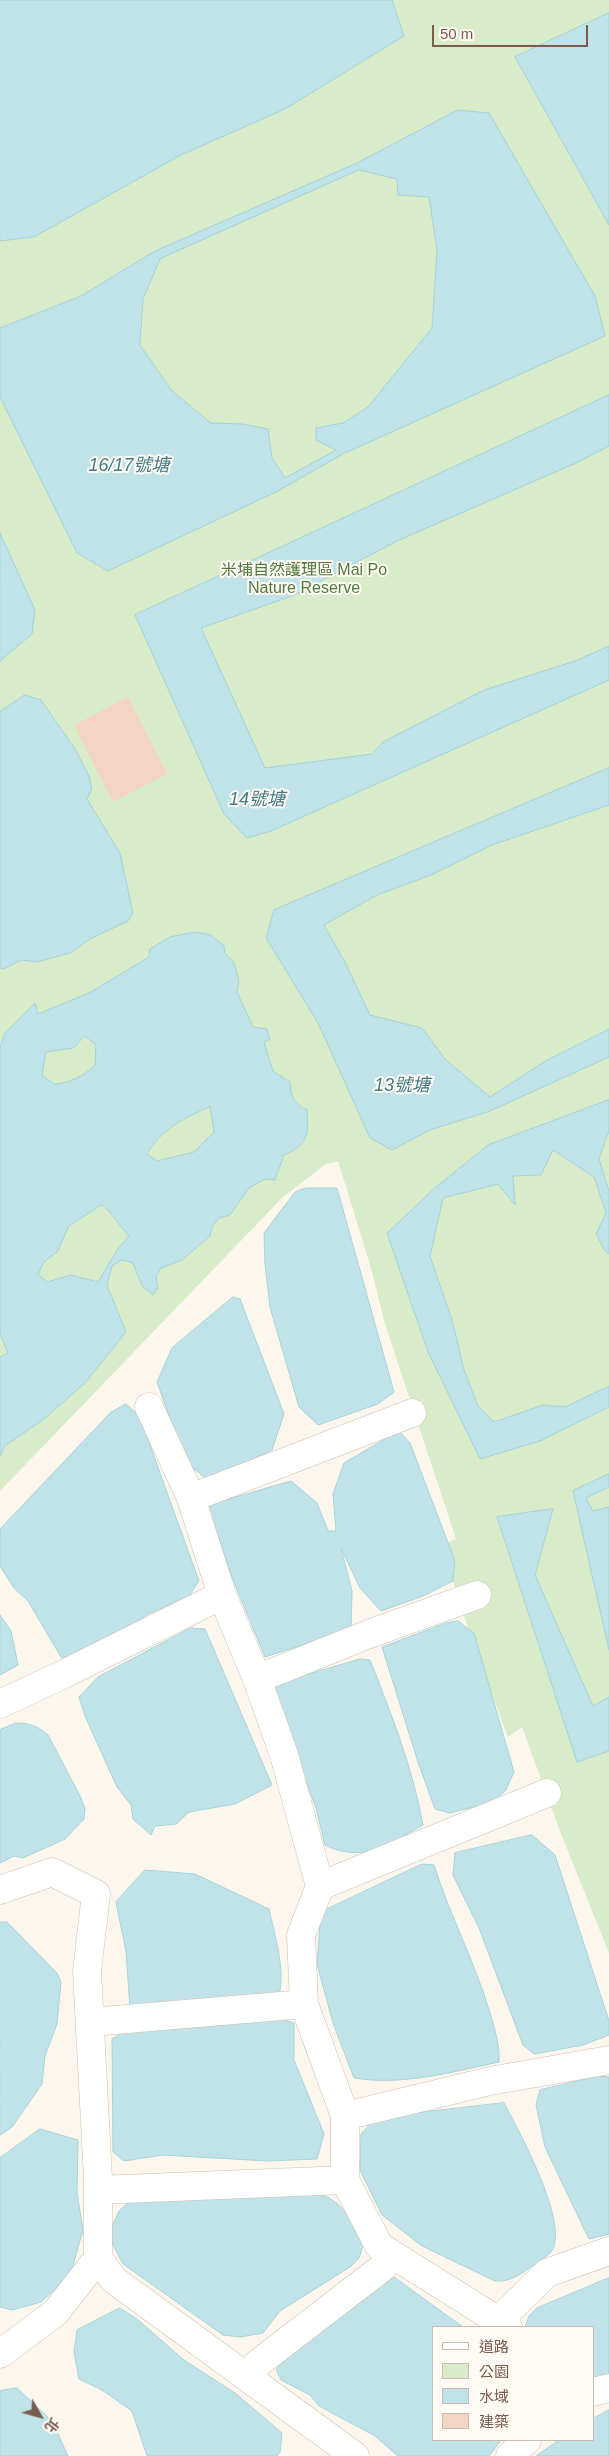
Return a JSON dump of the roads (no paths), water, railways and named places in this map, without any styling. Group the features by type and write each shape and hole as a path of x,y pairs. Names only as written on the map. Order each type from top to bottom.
{"lane":[{"path":"149,1407 191,1498 222,1595 257,1679 284,1755 320,1886 300,1935 304,2004 345,2116 345,2180 379,2246 503,2324 547,2273 609,2251"},
{"path":"191,1498 412,1413"},
{"path":"257,1679 369,1634 477,1594"},
{"path":"0,1704 222,1595"},
{"path":"320,1886 548,1793"},
{"path":"0,1890 52,1872 96,1894 87,1971 98,2190 98,2258 114,2280 251,2378 355,2456"},
{"path":"91,2022 304,2004"},
{"path":"345,2116 490,2081 609,2060"},
{"path":"98,2190 345,2180"},
{"path":"0,2354 56,2312 98,2258"},
{"path":"251,2378 257,2364 383,2267"},
{"path":"594,2392 609,2388"},
{"path":"510,2456 526,2441"}],"water":[{"path":"0,0 392,0 404,36 285,109 181,155 34,237 0,241"},
{"path":"609,13 609,225 515,57"},
{"name":"16/17號塘","path":"458,110 489,113 595,296 605,336 343,454 276,492 108,571 77,553 0,397 0,328 81,296 155,251 357,163","holes":["359,170 397,179 398,195 429,197 437,250 432,328 368,407 343,423 316,428 316,440 336,450 285,478 272,458 268,429 242,424 211,423 172,391 140,345 143,299 160,259"]},
{"name":"14號塘","path":"609,395 609,446 576,463 397,541 292,596 201,628 265,768 372,754 383,742 484,690 575,661 609,646 609,680 271,831 247,838 224,814 135,615"},
{"path":"0,533 35,610 32,634 0,661"},
{"path":"25,695 41,700 75,749 89,776 92,789 87,799 120,853 133,913 128,921 90,939 70,953 37,962 21,960 4,969 0,968 0,712"},
{"name":"13號塘","path":"609,768 609,805 492,845 431,875 377,895 324,925 346,964 370,1015 422,1028 446,1060 490,1097 547,1060 609,1029 609,1057 490,1111 430,1130 392,1150 370,1138 318,1023 266,938 274,910"},
{"path":"195,932 211,935 224,946 225,953 234,963 239,981 237,992 253,1027 267,1029 270,1039 264,1042 273,1071 290,1082 294,1099 307,1110 307,1132 298,1147 284,1155 275,1180 265,1179 249,1188 230,1215 219,1218 212,1227 210,1236 182,1260 161,1268 156,1276 158,1288 153,1295 142,1286 133,1263 122,1260 112,1266 107,1285 126,1332 86,1382 44,1419 5,1446 0,1456 0,1357 8,1353 0,1334 0,1047 5,1033 35,1003 38,1014 91,992 149,957 150,949 170,937","holes":["85,1036 96,1045 95,1065 91,1069 81,1076 54,1084 42,1075 46,1052 73,1048","210,1107 214,1132 194,1152 157,1161 147,1154 166,1131","102,1205 129,1236 117,1250 98,1282 71,1275 47,1282 38,1274 44,1262 57,1252 69,1226"]},
{"path":"609,1100 609,1131 599,1159 609,1191 609,1254 605,1251 596,1234 606,1213 594,1177 553,1150 541,1175 513,1176 515,1205 498,1184 443,1198 430,1256 452,1320 464,1370 478,1406 494,1422 543,1405 565,1407 609,1386 609,1407 540,1441 480,1459 428,1352 387,1233 436,1187 488,1145"},
{"path":"306,1188 337,1188 394,1392 378,1404 318,1425 299,1407 270,1307 265,1264 264,1233 295,1192"},
{"path":"233,1297 240,1299 284,1414 272,1450 208,1480 186,1463 157,1382 172,1348"},
{"path":"126,1404 137,1414 147,1437 199,1581 189,1596 148,1614 78,1661 61,1657 28,1601 14,1588 0,1566 0,1529 110,1413"},
{"path":"401,1433 410,1443 455,1561 453,1581 423,1596 381,1611 360,1588 341,1548 352,1591 351,1629 265,1657 234,1582 208,1508 218,1502 291,1481 317,1503 328,1531 336,1531 333,1494 344,1463 390,1436"},
{"path":"609,1474 609,1487 586,1498 593,1511 609,1507 609,1650 573,1491"},
{"path":"553,1509 535,1575 593,1706 609,1697 609,1751 577,1762 497,1517"},
{"path":"0,1615 11,1631 18,1665 0,1675"},
{"path":"458,1621 474,1633 514,1772 506,1790 493,1802 450,1813 435,1809 419,1765 382,1647 446,1623"},
{"path":"191,1628 205,1629 272,1785 235,1804 189,1812 176,1824 155,1826 151,1835 133,1819 131,1805 117,1787 85,1716 79,1697 98,1677"},
{"path":"360,1659 370,1660 386,1700 401,1741 423,1825 387,1845 364,1852 352,1853 325,1845 316,1808 274,1695 276,1684"},
{"path":"16,1723 34,1726 48,1735 80,1796 85,1808 84,1819 65,1839 23,1858 14,1856 0,1863 0,1730"},
{"path":"532,1835 555,1855 609,2021 609,2035 583,2045 534,2054 523,2045 479,1928 453,1875 455,1853"},
{"path":"422,1864 434,1865 484,1994 495,2031 499,2050 499,2062 445,2074 409,2079 372,2080 354,2078 333,2023 317,1964 321,1912"},
{"path":"145,1870 195,1874 269,1909 281,1968 280,1990 277,1999 130,2008 126,1951 116,1902"},
{"path":"0,1922 7,1922 57,1973 61,1982 57,2024 45,2056 42,2084 12,2127 0,2135"},
{"path":"274,2017 294,2023 294,2060 324,2134 317,2159 268,2161 163,2155 124,2161 113,2152 112,2039 133,2026"},
{"path":"599,2076 609,2077 609,2234 589,2239 545,2147 536,2104 540,2090"},
{"path":"504,2103 530,2155 549,2200 554,2221 555,2239 551,2252 544,2258 515,2277 495,2281 422,2246 382,2215 360,2170 361,2134 372,2122 388,2116"},
{"path":"40,2129 78,2140 77,2193 83,2230 70,2276 41,2302 12,2310 0,2307 0,2158"},
{"path":"319,2194 335,2202 346,2214 363,2246 359,2258 350,2267 280,2311 263,2333 240,2337 223,2335 123,2264 112,2243 112,2227 119,2211 130,2201"},
{"path":"394,2277 462,2326 432,2326 432,2441 500,2441 489,2456 398,2456 375,2436 319,2406 310,2395 281,2380 276,2369 291,2353"},
{"path":"609,2278 609,2378 594,2383 594,2326 525,2326 529,2316 537,2308"},
{"path":"120,2308 137,2319 184,2360 235,2393 282,2433 280,2452 277,2456 147,2456 132,2411 102,2390 79,2379 74,2352 77,2330"},
{"path":"17,2388 52,2421 68,2456 0,2456 0,2391"},
{"path":"609,2410 609,2456 536,2456 558,2441 594,2441 594,2418"}],"park label":[{"name":"米埔自然護理區 Mai Po Nature Reserve","path":"304,580"}]}
